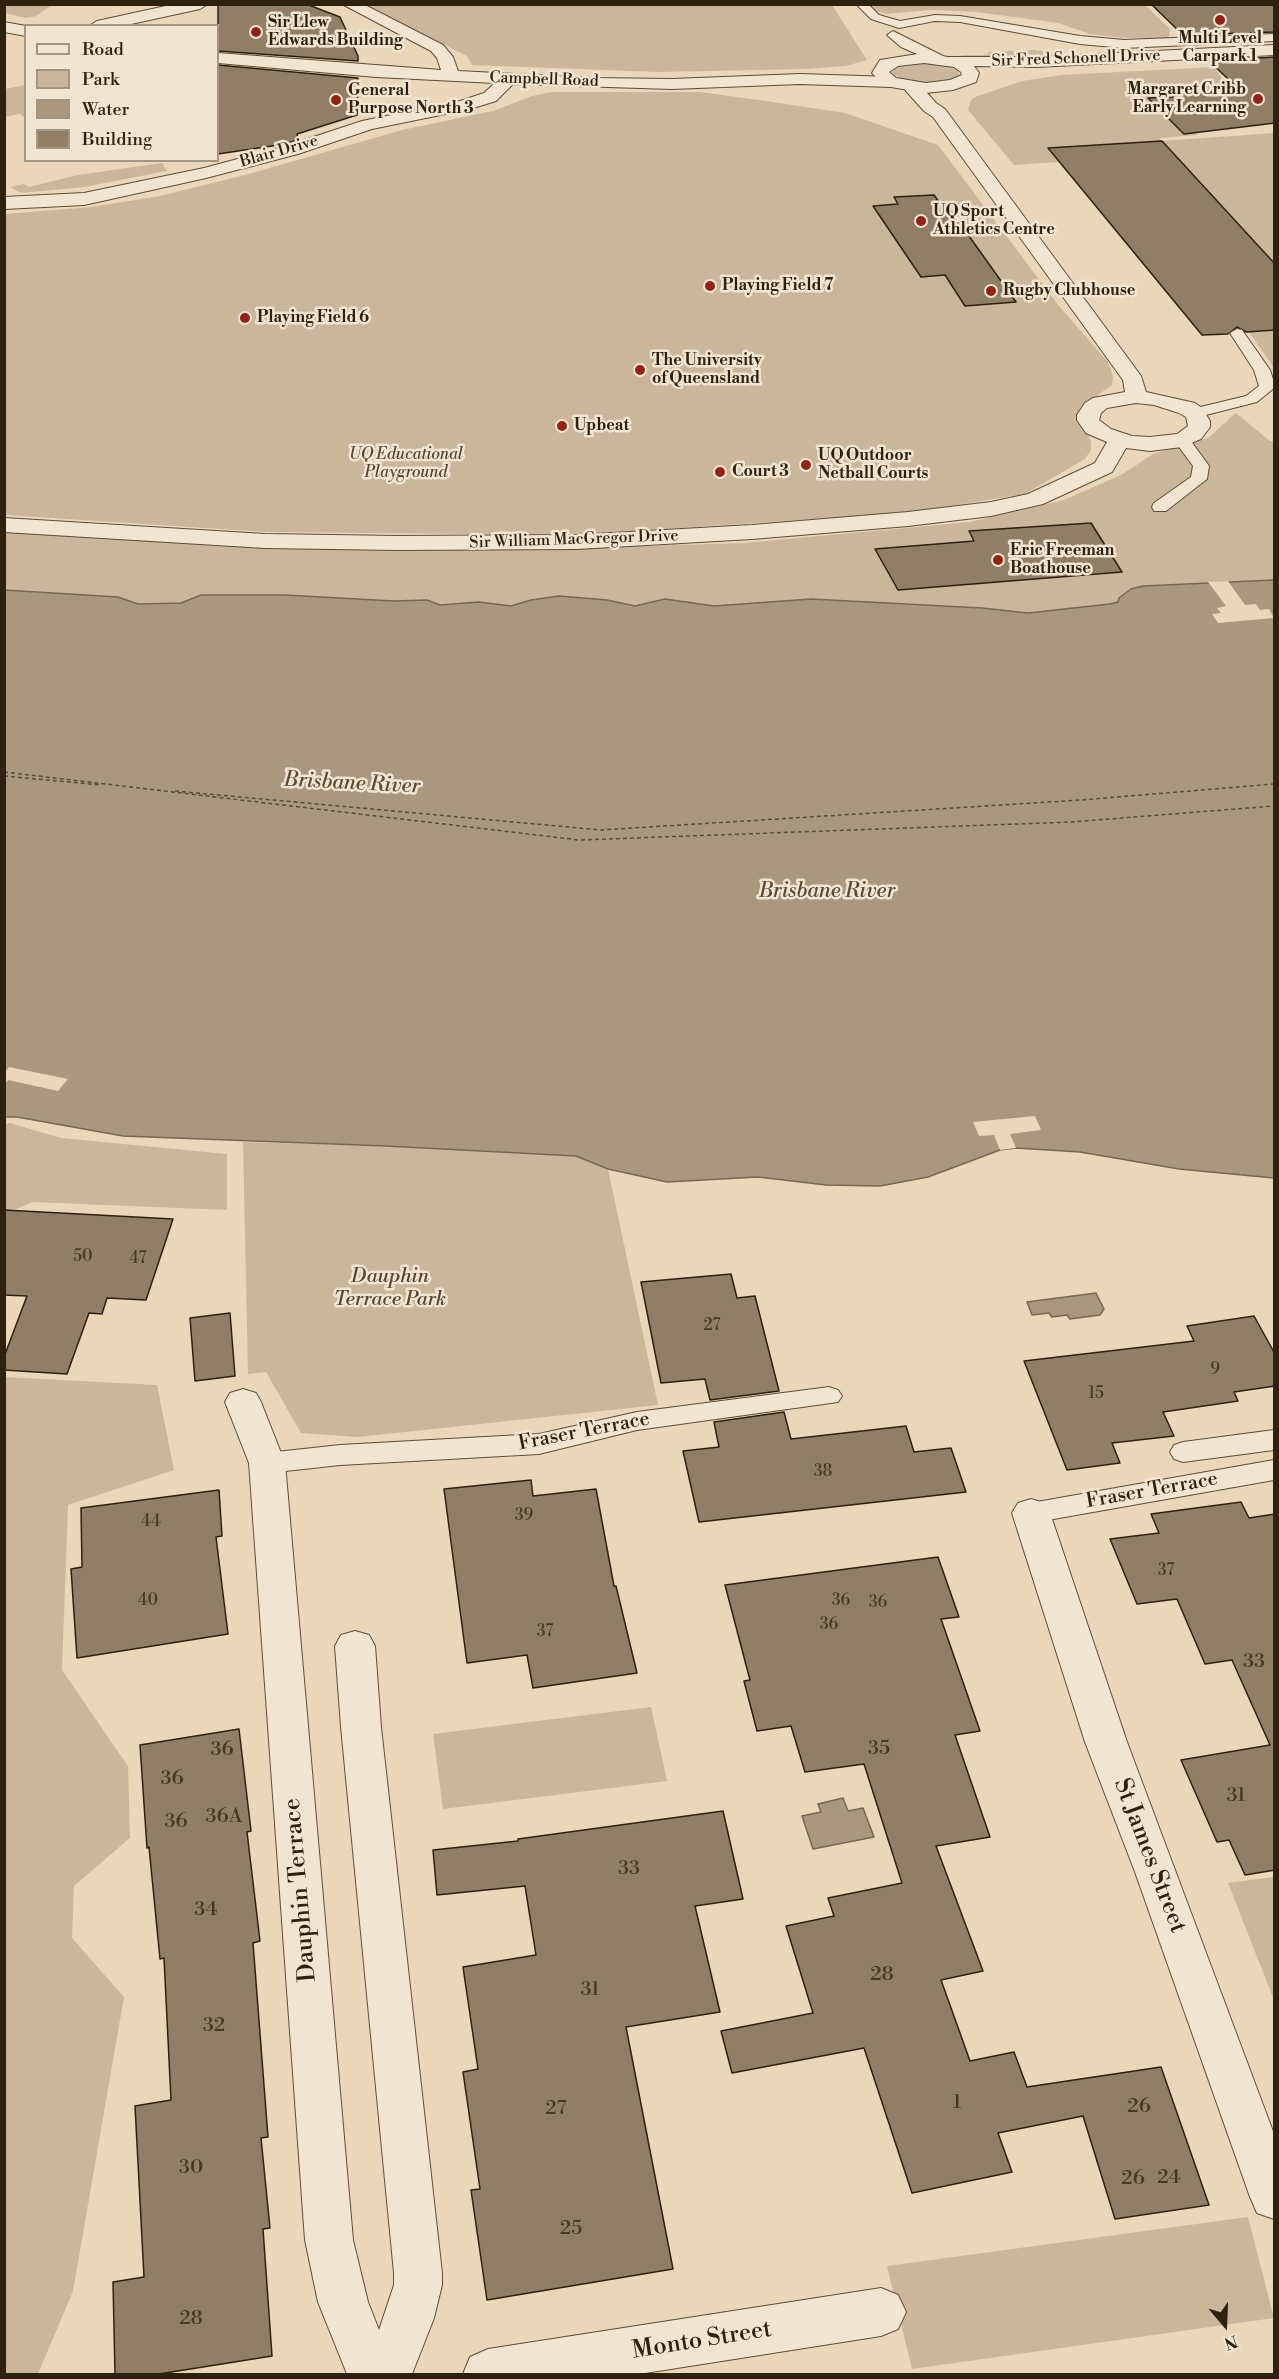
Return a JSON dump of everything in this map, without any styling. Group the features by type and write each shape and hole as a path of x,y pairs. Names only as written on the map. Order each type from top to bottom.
{"street":[{"path":"106,24 200,4"},
{"path":"350,4 437,48 445,57 451,76"},
{"path":"4,27 24,31"},
{"name":"Sir Fred Schonell Drive","path":"889,62 944,60 1026,63 1272,40"},
{"name":"Sir Fred Schonell Drive","path":"889,62 912,87 953,85 970,78 1020,70 1275,56"},
{"name":"Campbell Road","path":"219,57 451,76 672,84 800,79 889,62"},
{"name":"Sir Fred Schonell Drive","path":"944,60 967,68 971,73 970,78"},
{"name":"Blair Drive","path":"4,203 84,198 206,173 292,150 368,125 482,100 490,97 509,79"},
{"path":"939,113 938,106 953,85"},
{"path":"912,87 930,107 939,113 1134,380 1136,397"},
{"path":"1136,397 1173,402 1194,413 1199,421 1199,427 1193,434 1182,440 1150,444 1119,440 1094,428 1088,420 1088,415 1093,408 1101,403 1136,397"},
{"name":"Sir William MacGregor Drive","path":"4,525 265,541 397,543 577,542 752,532 908,519 991,509 1035,499 1104,467 1119,440"},
{"name":"Dauphin Terrace","path":"243,1402 267,1463 329,2240 343,2302 372,2374"},
{"name":"St James Street","path":"1030,1513 1106,1742 1275,2197"},
{"path":"355,1646 361,1727 418,2273 418,2285 409,2318 387,2374"},
{"name":"Monto Street","path":"488,2374 881,2312"}],"lane":[{"path":"861,4 896,30 906,44 944,60"},
{"path":"889,62 886,45 896,30 935,18 960,19 1080,40 1124,44 1272,40"},
{"path":"1194,413 1251,399 1266,388 1268,383 1262,370 1237,333"},
{"path":"1160,507 1199,479 1201,466 1182,440"},
{"name":"Fraser Terrace","path":"267,1463 340,1455 539,1444 637,1421 829,1396"},
{"name":"Fraser Terrace","path":"1183,1452 1275,1440"},
{"name":"Fraser Terrace","path":"1030,1513 1275,1470"}],"green space":[{"path":"5,4 52,5 36,16 25,18 5,13"},
{"path":"363,5 832,5 867,60 846,66 804,69 658,72 472,65 467,56"},
{"path":"872,5 1145,5 1170,29 1169,38 1123,38 1090,34 1058,23 977,12 932,10 886,14 876,11"},
{"path":"1034,50 1073,55 1075,58 957,55 982,55 989,54 987,52"},
{"path":"922,62 951,67 958,70 959,75 947,82 929,84 905,81 892,73 900,65"},
{"path":"1215,67 1250,127 1194,130 1197,135 1159,138 1162,141 1049,148 1059,162 1014,165 968,110 971,100 975,97 1022,81 1061,75"},
{"path":"24,85 24,117 20,114 5,117 5,89"},
{"name":"UQ Educational Playground","path":"551,92 700,92 766,101 845,113 938,145 1059,306 1108,362 1113,377 1112,385 1081,407 1078,413 1091,441 1091,450 1085,459 1025,494 906,513 575,535 267,532 5,515 5,214 92,207 160,196 245,175 402,130 493,111 532,96"},
{"path":"1274,133 1274,264 1162,141"},
{"path":"162,163 167,171 84,187 21,193 10,187 24,184 29,187 78,175"},
{"path":"1274,330 1274,368 1249,332"},
{"path":"1236,413 1270,441 1274,441 1274,580 1143,586 1131,589 1119,598 1118,602 1110,604 1028,613 982,608 811,599 714,606 665,599 635,606 607,600 559,596 511,606 479,602 440,605 427,600 394,601 285,595 201,595 181,603 138,604 118,597 5,590 4,532 257,547 508,550 744,543 970,522 1064,500 1121,475 1153,454 1208,438"},
{"path":"10,1123 61,1138 227,1154 227,1210 32,1202 5,1214 5,1124"},
{"name":"Dauphin Terrace Park","path":"243,1142 386,1146 576,1156 608,1169 658,1405 358,1437 301,1433 266,1372 248,1374"},
{"path":"4,1377 157,1385 174,1470 68,1505 62,1670 128,1766 130,1838 74,1886 72,1938 124,1997 73,2291 38,2374 4,2374"},
{"path":"651,1707 667,1781 443,1809 433,1734"},
{"path":"1274,1877 1274,2000 1228,1883"},
{"path":"1248,2217 1274,2318 912,2369 887,2266"}],"water":[{"name":"Brisbane River","path":"1274,580 1274,1178 1179,1169 1080,1152 1016,1148 1000,1150 928,1177 880,1186 826,1185 758,1177 667,1182 608,1169 576,1156 123,1136 17,1117 5,1117 4,590 118,597 138,604 181,603 201,595 285,595 394,601 427,600 440,605 479,602 511,606 559,596 607,600 635,606 665,599 714,606 811,599 982,608 1028,613 1110,604 1118,602 1119,598 1131,589 1143,586"},
{"path":"1096,1293 1104,1309 1100,1315 1070,1319 1067,1315 1052,1317 1049,1313 1032,1315 1027,1302"},
{"path":"843,1798 848,1811 863,1808 874,1837 813,1849 802,1816 821,1812 818,1804"}],"pier":[{"path":"1228,581 1245,605 1256,604 1260,610 1269,609 1274,618 1218,623 1212,614 1221,613 1217,608 1226,606 1208,582"},
{"path":"9,1067 68,1079 58,1091 8,1080 5,1084 5,1072"},
{"path":"1035,1116 1041,1130 1010,1134 1016,1148 1000,1150 994,1135 979,1136 973,1122"}],"building":[{"name":"Sir Llew Edwards Building","path":"218,4 306,4 340,17 358,56 358,61 219,51"},
{"name":"Multi Level Carpark 1","path":"1151,4 1275,4 1275,32 1183,35"},
{"path":"1275,57 1275,123 1184,134 1148,98 1173,97 1172,93 1244,94 1209,61"},
{"path":"219,65 358,78 357,115 297,134 298,140 219,154"},
{"path":"1162,141 1275,264 1275,330 1246,332 1237,327 1228,334 1202,335 1048,148"},
{"name":"UQ Sport Athletics Centre","path":"934,195 939,202 944,201 1016,302 965,306 945,275 921,277 873,206 898,204 894,197"},
{"name":"Eric Freeman Boathouse","path":"1091,523 1122,572 898,590 875,549 974,541 969,531"},
{"path":"4,1210 173,1219 146,1300 107,1298 102,1314 89,1313 67,1374 4,1370 4,1357 27,1296 4,1295"},
{"path":"731,1274 737,1298 755,1296 779,1391 710,1400 705,1379 661,1383 641,1282"},
{"path":"230,1313 235,1376 195,1381 190,1318"},
{"path":"1254,1316 1275,1354 1275,1386 1234,1392 1238,1401 1163,1412 1174,1436 1112,1443 1120,1463 1067,1470 1024,1361 1194,1341 1187,1326"},
{"path":"784,1412 791,1439 906,1426 914,1452 951,1448 966,1492 699,1522 683,1451 719,1447 714,1422"},
{"path":"531,1480 533,1496 596,1489 614,1586 616,1586 637,1673 533,1688 527,1655 467,1663 444,1489"},
{"path":"219,1490 222,1536 216,1537 228,1634 77,1658 71,1569 82,1567 81,1508"},
{"path":"1241,1502 1249,1518 1275,1514 1275,1870 1245,1875 1229,1840 1217,1842 1181,1760 1270,1745 1232,1660 1205,1664 1177,1599 1137,1604 1110,1539 1159,1533 1151,1514"},
{"path":"938,1557 959,1617 941,1619 980,1731 955,1735 990,1837 936,1846 983,1971 941,1980 970,2061 1014,2052 1027,2087 1161,2067 1209,2205 1115,2219 1083,2116 998,2133 1012,2172 912,2193 864,2048 732,2073 721,2031 813,2013 786,1926 834,1916 828,1898 902,1883 864,1764 805,1772 791,1726 757,1731 744,1681 750,1680 725,1585"},
{"path":"239,1729 251,1831 247,1832 260,1941 253,1943 268,2137 261,2138 270,2228 263,2229 272,2356 159,2374 115,2374 113,2282 144,2277 135,2106 171,2100 164,1958 160,1959 149,1847 147,1848 140,1745"},
{"path":"723,1811 743,1899 695,1906 720,2012 626,2027 673,2269 487,2300 471,2190 480,2189 463,2072 478,2069 463,1967 536,1955 525,1886 437,1895 433,1850 518,1841 518,1839"}],"ferry route":[{"path":"4,772 579,840 1071,822 1274,806"},
{"path":"4,776 101,785"},
{"path":"175,791 601,830 1081,800 1274,784"}],"place":[{"name":"Multi Level Carpark 1","path":"1220,20"},
{"name":"Sir Llew Edwards Building","path":"256,32"},
{"name":"Margaret Cribb Early Learning","path":"1258,99"},
{"name":"General Purpose North 3","path":"336,100"},
{"name":"UQ Sport Athletics Centre","path":"921,221"},
{"name":"Playing Field 7","path":"710,286"},
{"name":"Rugby Clubhouse","path":"991,291"},
{"name":"Playing Field 6","path":"245,318"},
{"name":"The University of Queensland","path":"640,370"},
{"name":"Upbeat","path":"562,426"},
{"name":"UQ Outdoor Netball Courts","path":"806,465"},
{"name":"Court 3","path":"720,472"},
{"name":"Eric Freeman Boathouse","path":"998,560"}]}
